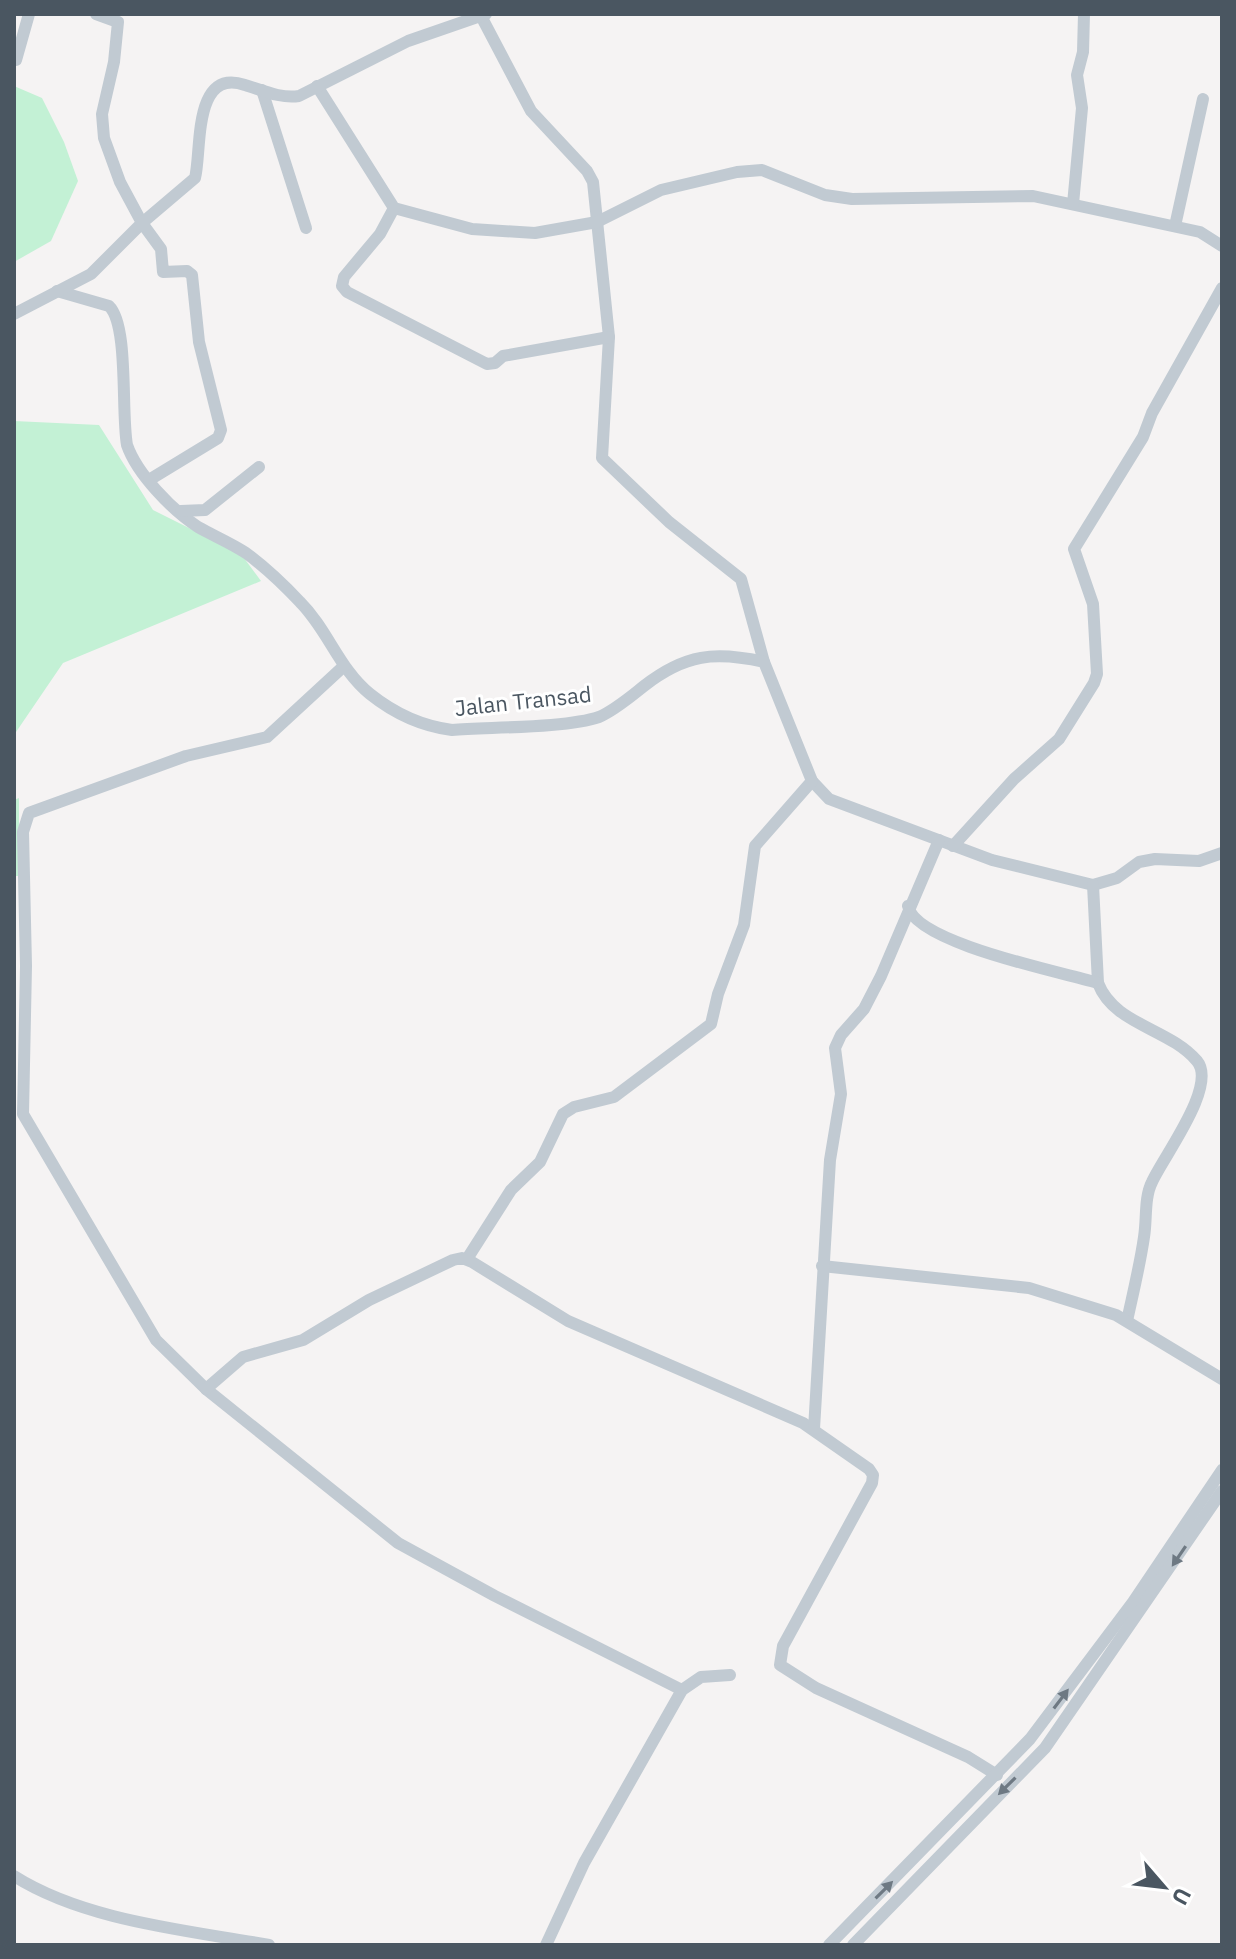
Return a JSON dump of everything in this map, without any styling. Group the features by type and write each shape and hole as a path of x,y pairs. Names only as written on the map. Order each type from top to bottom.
{"street":[{"path":"16,60 29,14"},
{"path":"96,14 120,18 102,114 104,138 120,182 142,223 161,249 163,272 187,271 192,275 199,342 221,430 218,438 149,480"},
{"path":"1073,204 1082,108 1077,75 1083,52 1084,14"},
{"path":"14,314 91,274 142,223 195,178 199,120 216,91 235,81 293,97 408,41 484,15 531,111 590,176 609,337 602,458 669,522 741,579 764,662 812,781 829,799 953,846 1093,885 1117,878 1139,862 1199,861 1222,853"},
{"path":"317,86 394,208 499,232 535,233 597,222 661,190 737,172 762,170 825,195 852,199 1033,196 1200,232 1222,246"},
{"path":"262,90 306,228"},
{"path":"1175,226 1203,99"},
{"path":"394,208 380,234 344,277 342,286 347,292 487,364 495,363 503,356 609,337"},
{"path":"90,299 91,274"},
{"path":"953,846 1014,779 1059,739 1094,683 1097,674 1094,609 1074,549 1143,437 1152,413 1222,288"},
{"name":"Jalan Transad","path":"57,291 109,306 119,322 124,427 131,458 149,480 197,526 249,555 302,603 321,626 344,666 367,691 393,711 433,727 452,730 598,717 652,680 705,655 729,654 764,662"},
{"path":"181,511 205,510 259,467"},
{"path":"344,666 267,737 186,756 29,813 23,832 20,966 20,1090 23,1114 27,1126 148,1330 206,1389 398,1543 495,1596 682,1690"},
{"path":"467,1259 511,1190 540,1162 563,1114 574,1107 614,1097 711,1024 718,994 744,925 755,846 812,781"},
{"path":"814,1429 830,1160 841,1094 835,1048 875,987 939,840"},
{"path":"1093,885 1098,983 1111,1007 1177,1044 1198,1062 1202,1072 1200,1089 1179,1138 1150,1185 1144,1239 1127,1321"},
{"path":"908,906 917,923 947,940 1098,983"},
{"path":"206,1389 243,1357 303,1340 369,1300 453,1260 467,1259 568,1321 814,1429 873,1475 783,1646 780,1665 816,1688 968,1757 997,1775"},
{"path":"822,1266 1029,1288 1127,1321 1222,1379"},
{"path":"829,1945 1030,1739 1133,1602 1222,1470"},
{"path":"853,1945 1045,1748 1222,1491"},
{"path":"546,1945 584,1863 682,1690 701,1677 730,1675"},
{"path":"14,1876 44,1895 85,1909 208,1940 269,1945"}],"green space":[{"path":"14,86 42,98 64,142 78,181 51,241 14,262"},
{"path":"14,421 99,425 153,510 241,554 261,581 63,663 14,735"},
{"path":"19,798 19,876 14,876 14,800"}]}
